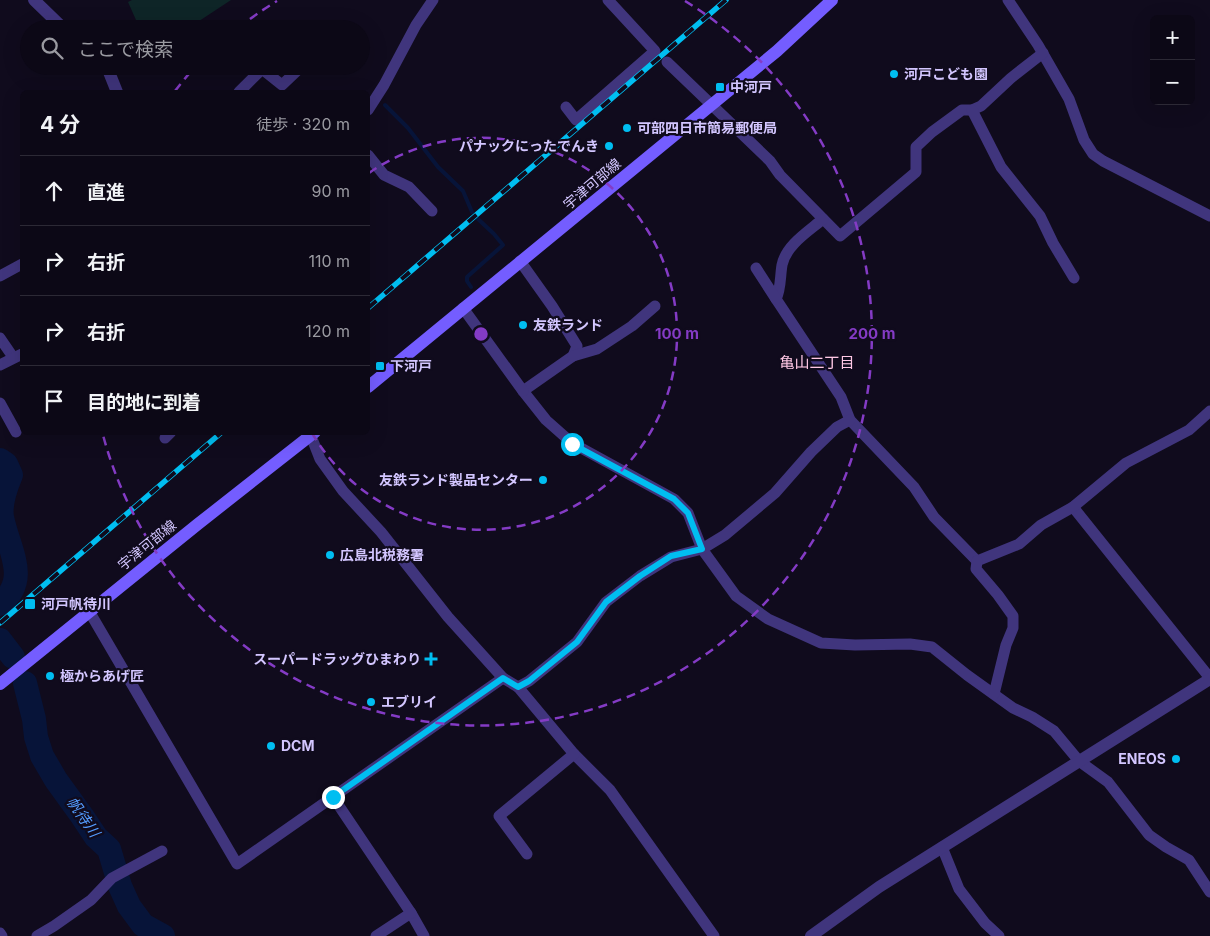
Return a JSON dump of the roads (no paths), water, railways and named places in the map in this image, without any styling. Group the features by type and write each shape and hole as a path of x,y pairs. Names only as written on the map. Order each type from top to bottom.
{"main road":[{"name":"宇津可部線","path":"370,385 777,51 832,0"},
{"name":"宇津可部線","path":"0,684 310,435"}],"street":[{"path":"34,0 55,20"},
{"path":"370,107 416,25 433,0"},
{"path":"566,107 576,120 656,51 608,0"},
{"path":"1008,0 1043,53 1069,99 1084,140 1094,154 1103,161 1210,216"},
{"path":"668,62 770,161 780,175 840,236 916,172 916,146 962,110 972,110 980,106 1043,53"},
{"path":"110,75 116,90"},
{"path":"241,90 256,75"},
{"path":"270,75 282,85 293,75"},
{"path":"972,110 1001,167 1040,216 1053,243 1074,278"},
{"path":"370,158 384,175 409,187 432,211"},
{"path":"776,299 780,292 783,263 788,252 823,219"},
{"path":"520,261 552,306 577,346 573,356"},
{"path":"0,276 20,265"},
{"path":"756,268 841,397 850,420 914,488 934,517 977,561"},
{"path":"524,390 573,356 597,350 632,326 655,306"},
{"path":"463,308 546,420 572,444 674,499 688,513 702,549 736,596 768,619 821,643 855,645 910,644 932,647 1013,708 1054,731 1079,761 1108,782 1150,834 1166,847 1189,860 1210,892"},
{"path":"0,338 18,356 0,365"},
{"path":"0,403 16,432"},
{"path":"977,561 1020,544 1041,525 1073,507 1126,463 1189,430 1210,411"},
{"path":"518,687 529,681 577,642 606,602 640,576 671,556 702,549 725,535 785,483 811,452 836,427 850,420"},
{"path":"311,435 320,459 343,491 381,532 448,617 503,678 518,687 574,754 610,790 714,936"},
{"path":"811,936 878,887 1210,679 1073,507"},
{"path":"977,561 976,569 1013,616 1013,628 1006,645 994,694"},
{"path":"89,611 237,864 503,678"},
{"path":"527,854 499,816 574,754"},
{"path":"333,797 411,913 424,936"},
{"path":"942,846 959,889 999,936"},
{"path":"37,936 91,900 112,878 162,851"},
{"path":"376,936 411,913"}],"waterway":[{"path":"385,105 408,128 438,167 463,191 472,212"},
{"path":"471,287 467,277 503,245 478,219"},
{"name":"帆待川","path":"0,460 6,464 11,475 4,496 2,517 15,563 16,574 9,594 0,604"},
{"name":"帆待川","path":"0,640 13,657"},
{"name":"帆待川","path":"25,683 34,719 36,737 42,756 56,780 96,837 109,849 120,886 129,906 143,925 163,936"}],"railway":[{"path":"370,306 726,0"},
{"path":"0,623 219,435"}],"place":[{"name":"河戸こども園","path":"894,74"},
{"name":"中河戸","path":"720,87"},
{"name":"可部四日市簡易郵便局","path":"627,128"},
{"name":"パナックにったでんき","path":"609,146"},
{"name":"友鉄ランド","path":"523,325"},
{"name":"下河戸","path":"380,366"},
{"name":"友鉄ランド製品センター","path":"543,480"},
{"name":"広島北税務署","path":"330,555"},
{"name":"河戸帆待川","path":"30,604"},
{"name":"スーパードラッグひまわり","path":"431,659"},
{"name":"極からあげ匠","path":"50,676"},
{"name":"エブリイ","path":"371,702"},
{"name":"DCM","path":"271,746"},
{"name":"ENEOS","path":"1176,759"}],"district":[{"name":"亀山二丁目","path":"817,363"}]}
